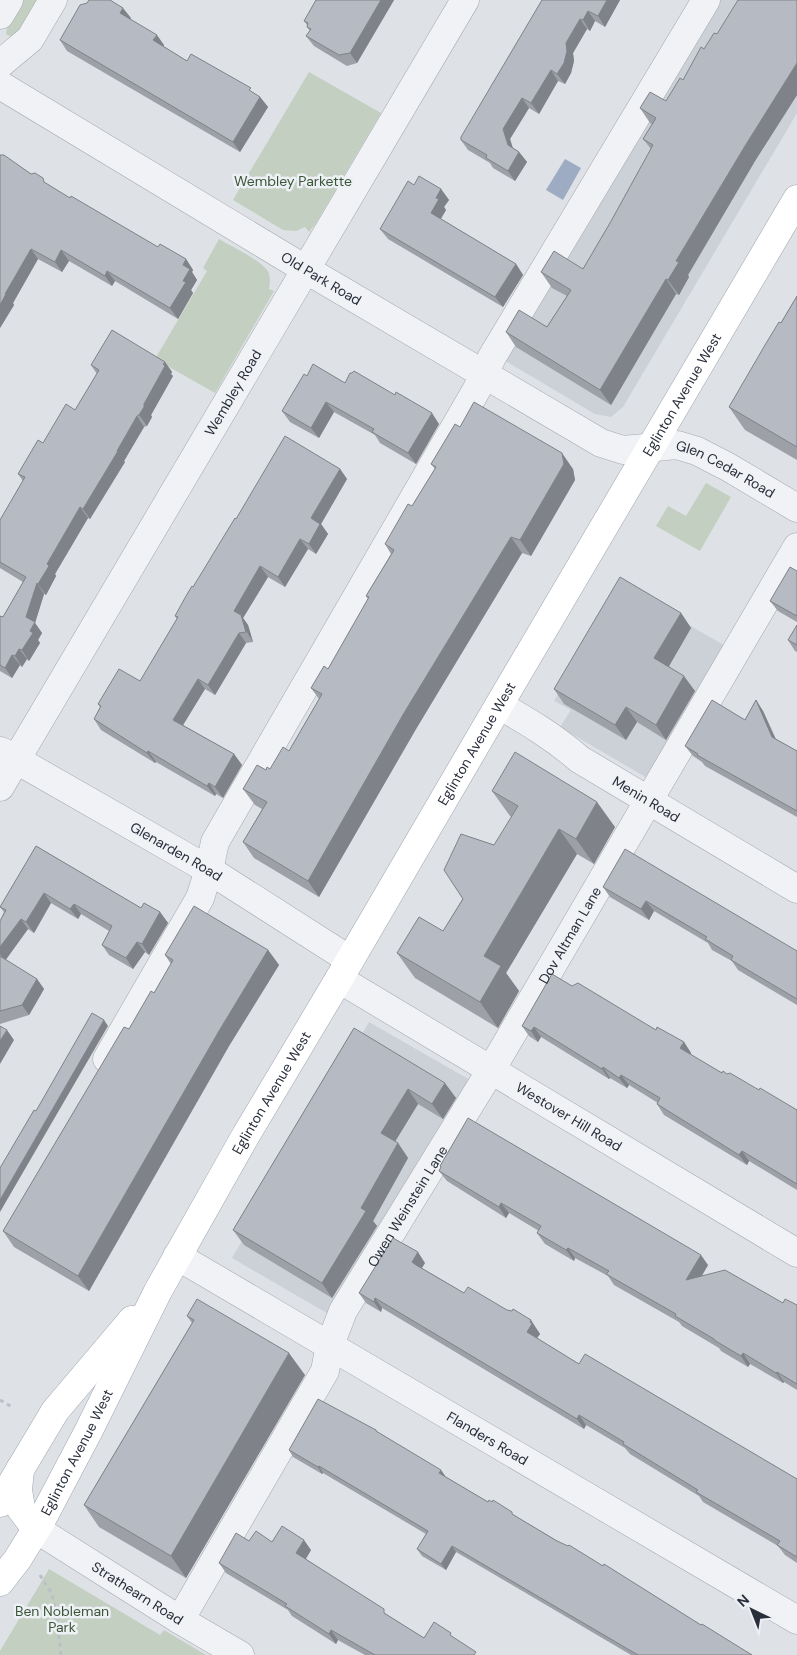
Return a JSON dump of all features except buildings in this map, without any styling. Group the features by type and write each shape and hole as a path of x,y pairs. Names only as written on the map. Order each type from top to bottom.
{"main road":[{"name":"Eglinton Avenue West","path":"0,1582 18,1560 36,1529 88,1432 158,1291 246,1135 345,970 797,199"},
{"name":"Eglinton Avenue West","path":"0,1503 55,1411 158,1291"},
{"path":"20,1469 18,1490 21,1509 36,1529"}],"street":[{"path":"0,15 9,0"},
{"path":"0,64 30,39 53,0"},
{"name":"Wembley Road","path":"0,787 8,755 306,269 465,0"},
{"path":"95,1080 200,898 215,842 472,398 492,357 706,0"},
{"name":"Old Park Road","path":"0,85 601,443 623,450 651,448"},
{"name":"Glen Cedar Road","path":"651,448 677,445 697,451 797,508"},
{"name":"Dov Altman Lane","path":"491,1070 797,547"},
{"name":"Menin Road","path":"499,705 537,727 578,758 797,889"},
{"name":"Glenarden Road","path":"8,755 209,870 345,970"},
{"name":"Westover Hill Road","path":"345,970 491,1070 797,1253"},
{"name":"Owen Weinstein Lane","path":"180,1620 325,1370 330,1345 343,1311 491,1070"},
{"name":"Flanders Road","path":"177,1256 797,1620"},
{"name":"Strathearn Road","path":"36,1529 180,1620 240,1655"}],"path":[{"path":"0,1400 12,1407"},
{"path":"32,1570 40,1574 52,1594 61,1655"}],"shaded area":[{"path":"697,0 797,0 797,113 623,407 611,417 595,414 485,349"},
{"path":"621,586 729,648 666,789 560,727 571,710 554,701"},
{"path":"369,1022 489,1091 344,1323 232,1258"}],"green space":[{"path":"24,0 38,0 17,35 13,38 6,34 7,29"},
{"name":"Wembley Parkette","path":"309,72 381,113 309,232 305,227 296,231 283,230 233,200"},
{"path":"219,239 263,266 269,274 269,289 274,291 215,393 155,359 207,271 203,268"},
{"path":"706,483 731,497 700,551 656,526 668,506 686,516"},
{"name":"Ben Nobleman Park","path":"49,1569 160,1635 164,1630 206,1655 0,1655 0,1651"}],"water":[{"path":"565,159 581,168 563,200 546,190"}]}
